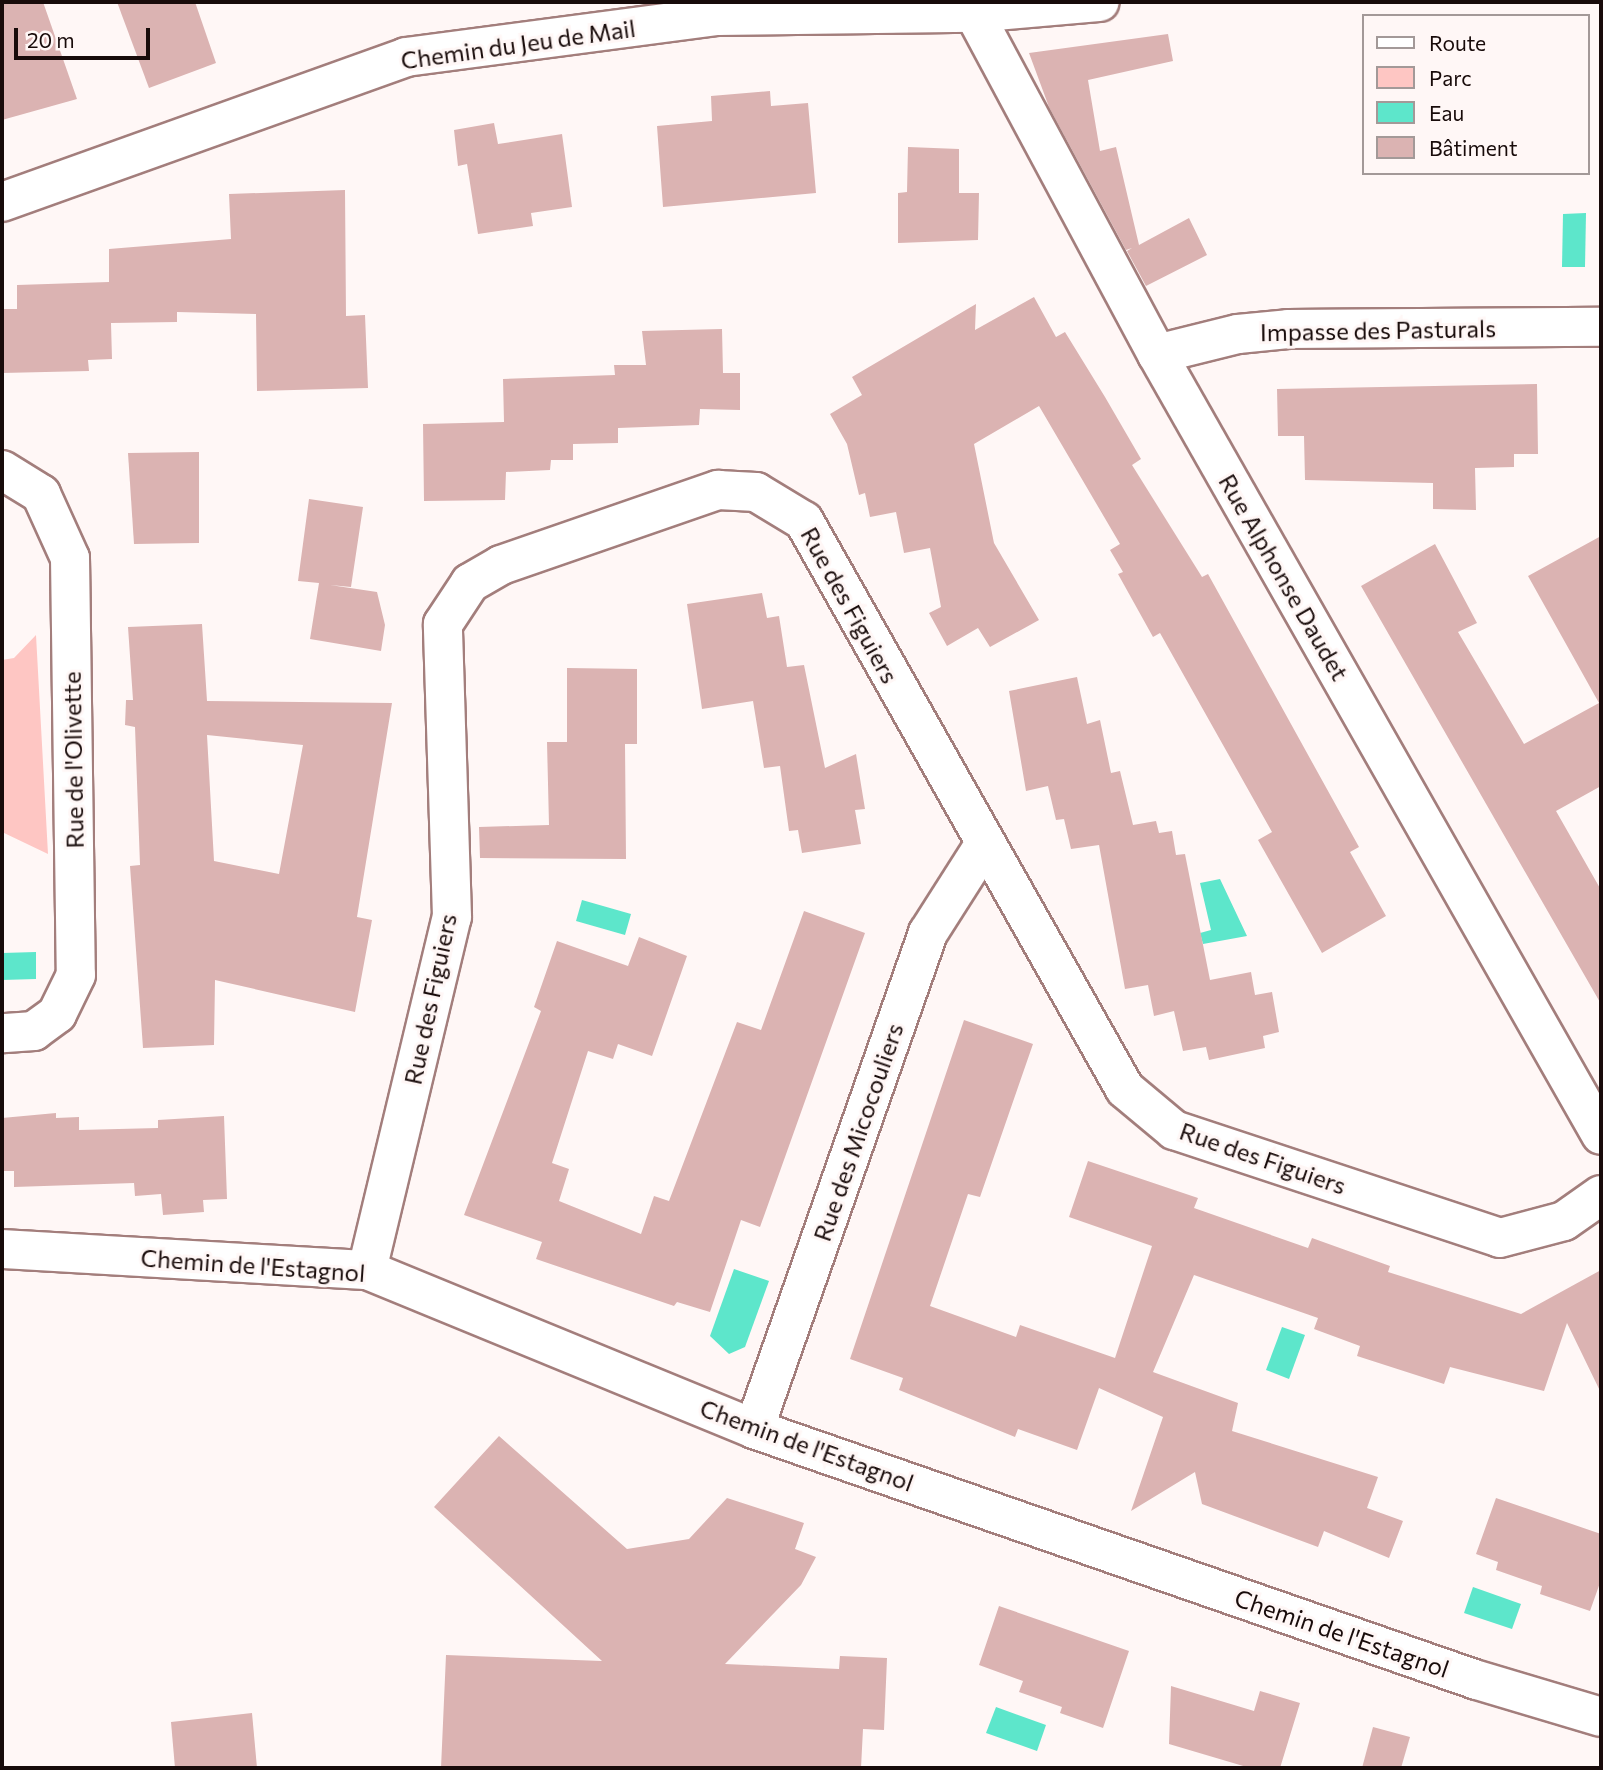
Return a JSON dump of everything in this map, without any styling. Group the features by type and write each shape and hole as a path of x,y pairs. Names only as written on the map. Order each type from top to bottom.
{"street":[{"name":"Chemin du Jeu de Mail","path":"2,202 406,57 717,16 974,13 1100,2"},
{"name":"Rue Alphonse Daudet","path":"974,13 1157,354 1601,1135"},
{"name":"Impasse des Pasturals","path":"1157,354 1238,334 1288,329 1601,327"},
{"name":"Rue de l'Olivette","path":"2,470 41,494 70,558 76,975 57,1014 34,1031 2,1033"},
{"name":"Rue des Figuiers","path":"368,1270 452,917 443,624 470,583 501,565 718,490 756,492 804,521 984,845 1125,1089 1174,1130 1500,1238 1564,1221 1601,1195"},
{"name":"Rue des Micocouliers","path":"754,1429 928,933 984,845"},
{"name":"Chemin de l'Estagnol","path":"2,1249 368,1270 754,1429 1477,1679 1601,1717"}],"green space":[{"path":"36,635 48,854 2,832 2,660 14,658"}],"water":[{"path":"1586,213 1585,267 1562,267 1563,214"},
{"path":"1220,879 1247,936 1203,944 1200,933 1211,930 1200,883"},
{"path":"582,900 631,914 625,935 576,921"},
{"path":"36,952 36,979 2,980 2,953"},
{"path":"734,1269 769,1281 745,1347 729,1354 710,1336"},
{"path":"1282,1327 1305,1335 1289,1379 1266,1370"},
{"path":"1473,1587 1521,1604 1512,1629 1464,1613"},
{"path":"996,1707 1046,1725 1037,1751 986,1733"}],"building":[{"path":"2,2 43,2 77,99 2,120"},
{"path":"117,2 195,2 216,63 149,88"},
{"path":"1168,34 1173,61 1088,80 1100,151 1116,147 1139,245 1189,218 1207,255 1146,286 1127,251 1132,248 1126,250 1049,107 1029,53"},
{"path":"770,91 771,106 808,103 816,193 663,207 657,126 712,121 711,96"},
{"path":"494,123 498,144 562,134 572,207 531,213 533,226 478,234 467,164 458,166 454,130"},
{"path":"908,147 959,149 959,193 979,193 978,240 898,243 898,193 907,192"},
{"path":"345,190 346,316 365,315 368,388 257,391 256,314 177,312 177,322 111,323 112,359 88,360 89,371 2,373 2,309 17,309 17,285 109,282 109,249 231,239 229,194"},
{"path":"1034,297 1056,337 1065,332 1105,397 1141,459 1132,465 1202,577 1208,574 1359,847 1350,852 1386,916 1322,953 1258,840 1272,832 1160,633 1153,637 1118,574 1123,572 1110,550 1120,544 1039,406 974,444 994,543 1039,620 990,647 978,628 947,646 929,613 941,607 930,548 904,553 896,512 870,517 865,493 859,495 847,444 830,414 862,395 852,377 976,304 975,330"},
{"path":"722,329 723,373 740,373 740,410 700,409 699,425 618,428 618,443 573,444 573,460 551,460 550,470 506,472 505,500 424,501 423,424 504,422 503,379 615,375 614,365 646,365 642,331"},
{"path":"1537,384 1538,454 1514,454 1514,467 1475,468 1476,510 1433,509 1433,483 1305,480 1304,436 1278,436 1277,389"},
{"path":"199,452 199,543 134,544 128,453"},
{"path":"309,499 363,507 351,587 330,585 377,592 385,625 381,651 310,639 319,583 298,581"},
{"path":"1601,536 1601,786 1556,811 1601,890 1601,1004 1361,586 1435,544 1477,623 1458,632 1524,744 1599,703 1528,576"},
{"path":"762,593 767,618 779,616 787,667 804,665 825,768 856,754 865,809 855,810 861,844 802,853 798,830 789,831 780,766 764,768 753,701 702,709 687,604"},
{"path":"202,624 207,701 392,703 357,917 372,920 355,1012 215,980 214,1045 143,1048 130,866 140,865 135,727 125,725 126,700 133,700 128,627","holes":["207,735 303,745 279,874 214,861"]},
{"path":"567,668 637,669 637,744 625,744 626,859 480,858 479,827 549,825 547,742 567,742"},
{"path":"1077,677 1087,724 1100,720 1111,773 1120,771 1133,825 1156,821 1159,833 1172,831 1176,855 1185,854 1210,980 1251,972 1255,995 1272,992 1279,1032 1263,1036 1265,1048 1209,1060 1206,1047 1183,1051 1174,1011 1154,1016 1148,985 1125,989 1099,845 1071,849 1064,819 1056,820 1048,786 1026,791 1009,691"},
{"path":"804,911 865,933 760,1227 741,1220 710,1312 677,1302 674,1306 536,1259 542,1242 464,1215 541,1011 534,1007 557,941 628,966 639,937 687,956 652,1056 618,1044 613,1059 588,1051 552,1163 569,1169 559,1201 641,1234 654,1196 669,1201 737,1022 761,1030"},
{"path":"964,1020 1033,1044 980,1197 968,1194 930,1306 1016,1337 1020,1325 1115,1358 1152,1246 1069,1217 1088,1161 1198,1198 1194,1208 1308,1248 1312,1238 1390,1266 1388,1272 1521,1314 1601,1270 1601,1393 1567,1323 1544,1391 1450,1367 1444,1384 1357,1356 1360,1346 1314,1329 1318,1318 1194,1275 1153,1372 1238,1403 1232,1431 1378,1477 1367,1508 1403,1521 1389,1558 1324,1531 1318,1547 1202,1504 1195,1472 1131,1511 1163,1417 1099,1388 1077,1450 1018,1429 1015,1437 899,1390 903,1378 850,1359"},
{"path":"56,1113 56,1118 79,1117 79,1130 158,1128 158,1120 224,1116 227,1199 203,1200 204,1212 163,1215 161,1194 135,1196 134,1183 14,1187 14,1171 2,1171 2,1118"},
{"path":"499,1436 627,1549 689,1539 727,1498 804,1523 795,1549 816,1557 801,1585 725,1664 839,1669 840,1656 887,1658 884,1730 863,1729 861,1768 441,1768 446,1655 602,1661 434,1507"},
{"path":"1496,1498 1601,1534 1601,1580 1590,1611 1540,1594 1542,1586 1496,1570 1498,1562 1476,1554"},
{"path":"999,1606 1129,1651 1103,1728 1060,1713 1062,1707 1019,1692 1023,1681 979,1665"},
{"path":"1171,1686 1254,1711 1260,1691 1300,1703 1280,1768 1250,1768 1169,1744"},
{"path":"252,1713 257,1768 175,1768 171,1722"},
{"path":"1373,1727 1410,1737 1401,1768 1362,1768"}]}
